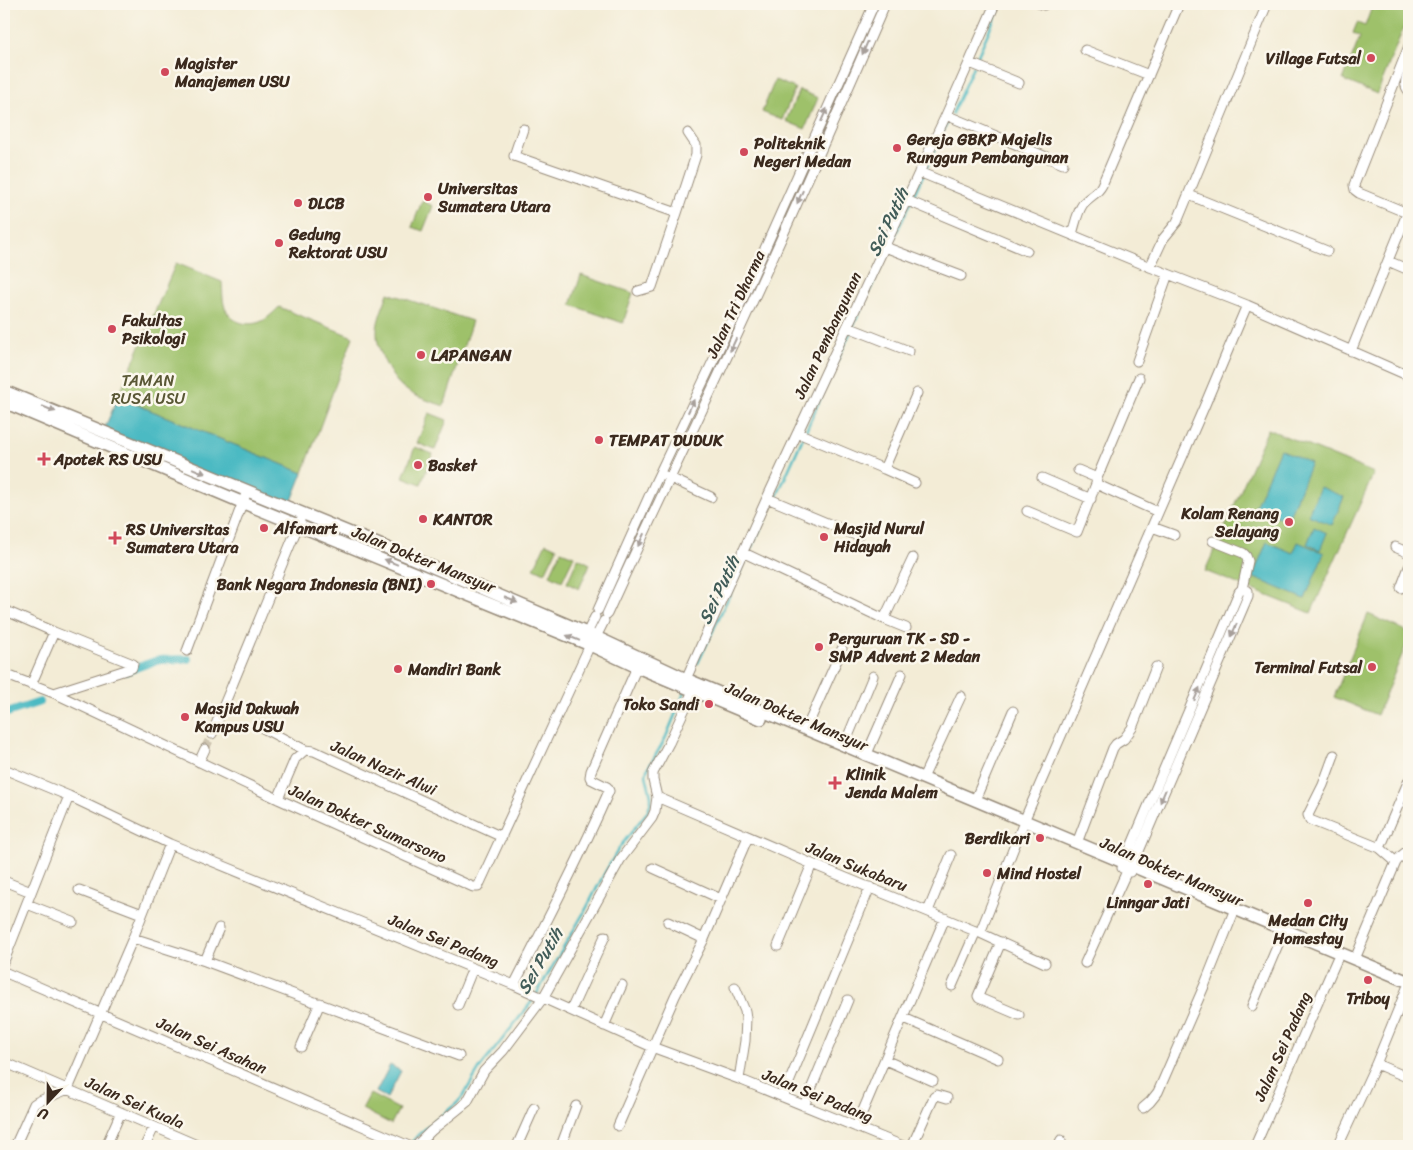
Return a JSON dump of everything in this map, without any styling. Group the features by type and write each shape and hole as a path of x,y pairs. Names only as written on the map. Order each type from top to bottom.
{"main road":[{"name":"Jalan Dokter Mansyur","path":"4,391 284,520 591,638 637,667 689,684 806,729 866,756 975,800 1023,824 1076,843 1127,868"},
{"name":"Jalan Dokter Mansyur","path":"4,402 247,491 409,557 689,684 1233,912 1355,959 1409,986"},
{"name":"Jalan Dokter Mansyur","path":"1233,912 1337,959 1409,986"}],"street":[{"name":"Jalan Tri Dharma","path":"591,638 596,613 659,473 742,300 874,4"},
{"name":"Jalan Tri Dharma","path":"591,638 605,617 752,305 885,4"},
{"name":"Jalan Pembangunan","path":"657,797 653,772 669,743 689,684 908,201 949,116 995,4"},
{"path":"1072,234 1083,204 1089,197 1098,192 1102,185 1178,4"},
{"path":"1150,267 1163,239 1176,224 1267,4"},
{"path":"1352,351 1408,211 1359,193 1355,190 1354,185 1409,46"},
{"path":"1086,50 1149,74"},
{"path":"972,63 1019,83"},
{"path":"1409,71 1406,80 1406,86 1409,91"},
{"path":"949,116 1063,164"},
{"path":"523,129 514,156 677,213"},
{"path":"638,292 652,286 696,155 696,145 688,133"},
{"path":"922,174 1247,305 1352,351 1408,373"},
{"path":"1188,195 1327,251"},
{"path":"908,201 1027,251"},
{"path":"887,248 962,276"},
{"path":"1388,261 1409,270"},
{"path":"1137,361 1168,274"},
{"path":"952,986 978,932 1247,305"},
{"path":"850,328 909,351"},
{"path":"1026,511 1076,532 1078,531 1139,378"},
{"path":"884,469 918,393"},
{"path":"802,435 915,483"},
{"path":"1078,470 1158,512"},
{"path":"659,473 711,497"},
{"path":"1042,478 1091,499"},
{"path":"187,651 247,491"},
{"path":"772,500 858,536"},
{"path":"284,520 289,508"},
{"path":"212,734 303,514"},
{"path":"640,516 650,521"},
{"path":"1152,527 1174,536"},
{"path":"1085,963 1146,826 1221,649 1248,596 1248,591 1242,589 1248,560 1246,556 1213,541"},
{"path":"1395,548 1409,554"},
{"path":"747,554 906,628"},
{"path":"884,619 912,558"},
{"path":"1401,588 1409,567"},
{"path":"4,610 132,663 134,666 54,693"},
{"path":"31,686 54,632"},
{"name":"Jalan Dokter Sumarsono","path":"4,674 31,686 54,693 278,799 473,887 478,887 591,638"},
{"path":"806,729 842,649"},
{"path":"514,985 609,792 609,788 590,777 591,771 637,667"},
{"path":"1076,843 1114,748 1116,744 1124,740 1132,728 1156,667"},
{"path":"866,756 902,674"},
{"path":"844,746 873,676"},
{"path":"923,778 961,696"},
{"path":"975,800 1013,711"},
{"path":"259,726 305,750"},
{"path":"199,762 205,749"},
{"name":"Jalan Nazir Alwi","path":"278,799 295,758 305,750 314,751 502,837"},
{"path":"1334,756 1323,785 1308,815 1309,818 1380,848 1396,862"},
{"name":"Jalan Sei Padang","path":"4,769 69,796 170,844 514,985 652,1047 739,1079 903,1146"},
{"path":"1380,848 1409,780"},
{"path":"4,961 69,796"},
{"path":"416,1146 467,1102 484,1071 503,1051 539,996 620,860 652,818 657,797"},
{"name":"Jalan Sukabaru","path":"657,797 812,864 978,932 1045,963"},
{"path":"618,1126 675,996 704,939 748,836"},
{"path":"15,1146 34,1104 68,1089 133,938 170,844"},
{"path":"1355,959 1396,862 1406,852 1409,852"},
{"path":"928,911 951,855"},
{"path":"778,946 812,864"},
{"path":"653,868 721,899"},
{"path":"4,881 31,892"},
{"path":"783,1097 870,887"},
{"path":"79,890 142,914"},
{"path":"26,904 73,922"},
{"path":"1143,1108 1150,1102 1160,1087 1206,984 1233,912"},
{"path":"856,1127 945,918"},
{"path":"668,922 704,939"},
{"path":"205,961 219,928"},
{"path":"1252,1006 1282,935"},
{"path":"571,1010 606,936"},
{"path":"133,938 205,961 459,1056"},
{"path":"1001,942 978,998 1019,1015"},
{"name":"Jalan Sei Padang","path":"1255,1146 1337,959"},
{"path":"458,1005 473,968"},
{"name":"Jalan Sei Asahan","path":"4,972 406,1145"},
{"path":"604,1026 622,985"},
{"path":"735,986 746,1018 745,1041 739,1079"},
{"path":"1338,1146 1409,986"},
{"path":"804,1106 848,1000"},
{"path":"301,1047 320,1003"},
{"path":"904,1018 998,1059"},
{"path":"885,1060 933,1081"},
{"name":"Jalan Sei Kuala","path":"4,1062 199,1146"},
{"path":"1376,1064 1409,1078"},
{"path":"912,1146 934,1096 947,1098"},
{"path":"561,1146 576,1106"},
{"path":"518,1146 534,1108"},
{"path":"106,1146 121,1112"},
{"path":"145,1146 154,1127"}],"green space":[{"name":"Village Futsal","path":"1373,4 1409,4 1409,14 1377,94 1343,80 1360,37 1353,33 1357,23 1365,26"},
{"path":"775,80 795,88 782,120 762,112"},
{"path":"799,90 818,98 805,129 786,121"},
{"path":"422,201 433,206 423,231 412,227"},
{"name":"TAMAN RUSA USU","path":"176,263 222,282 223,300 226,310 229,315 239,322 250,324 262,321 279,307 353,337 303,473 118,397"},
{"path":"581,275 633,293 623,323 571,305"},
{"name":"LAPANGAN","path":"388,293 472,321 444,406 409,392 395,379 386,364 379,348 377,329"},
{"name":"Basket","path":"429,413 447,420 435,450 417,443"},
{"name":"Kolam Renang Selayang","path":"1268,429 1374,473 1311,613 1205,571"},
{"name":"Basket","path":"415,447 433,454 421,484 403,477"},
{"path":"546,543 557,548 545,573 534,568"},
{"path":"561,551 574,556 562,581 550,575"},
{"path":"578,558 590,564 579,589 567,583"},
{"name":"Terminal Futsal","path":"1368,614 1409,632 1409,638 1377,715 1334,697"},
{"path":"370,1094 399,1109 391,1124 362,1109"}],"water":[{"path":"118,397 303,473 289,508 103,432"},
{"path":"1280,449 1311,463 1287,521 1255,507"},
{"path":"1320,487 1344,497 1332,525 1308,515"},
{"path":"1314,527 1327,533 1320,550 1307,544"},
{"path":"1267,542 1293,553 1298,542 1324,553 1305,599 1252,577"},
{"path":"390,1065 401,1071 387,1098 376,1092"}],"waterway":[{"name":"Sei Putih","path":"975,62 1001,4"},
{"name":"Sei Putih","path":"952,114 973,67"},
{"name":"Sei Putih","path":"776,498 949,119"},
{"name":"Sei Putih","path":"749,552 773,503"},
{"name":"Sei Putih","path":"698,663 747,557"},
{"path":"127,671 158,660 188,659"},
{"name":"Sei Putih","path":"411,1143 463,1096 480,1068 533,1000 619,848 647,812 651,802 646,775 647,770 665,739 685,691"},
{"path":"4,714 40,702"}],"tunnel":[{"path":"205,749 212,734"}],"place":[{"name":"Village Futsal","path":"1371,58"},
{"name":"Magister Manajemen USU","path":"165,72"},
{"name":"Gereja GBKP Majelis Runggun Pembangunan","path":"897,148"},
{"name":"Politeknik Negeri Medan","path":"744,152"},
{"name":"Universitas Sumatera Utara","path":"428,197"},
{"name":"DLCB","path":"298,203"},
{"name":"Gedung Rektorat USU","path":"279,243"},
{"name":"Fakultas Psikologi","path":"112,329"},
{"name":"LAPANGAN","path":"421,355"},
{"name":"TEMPAT DUDUK","path":"599,440"},
{"name":"Apotek RS USU","path":"44,459"},
{"name":"Basket","path":"418,465"},
{"name":"KANTOR","path":"423,519"},
{"name":"Kolam Renang Selayang","path":"1289,522"},
{"name":"Alfamart","path":"264,528"},
{"name":"Masjid Nurul Hidayah","path":"824,537"},
{"name":"RS Universitas Sumatera Utara","path":"115,538"},
{"name":"Bank Negara Indonesia (BNI)","path":"431,584"},
{"name":"Perguruan TK - SD - SMP Advent 2 Medan","path":"819,647"},
{"name":"Terminal Futsal","path":"1372,667"},
{"name":"Mandiri Bank","path":"398,669"},
{"name":"Toko Sandi","path":"709,704"},
{"name":"Masjid Dakwah Kampus USU","path":"185,717"},
{"name":"Klinik Jenda Malem","path":"835,783"},
{"name":"Berdikari","path":"1040,838"},
{"name":"Mind Hostel","path":"987,873"},
{"name":"Linngar Jati","path":"1148,884"},
{"name":"Medan City Homestay","path":"1308,903"},
{"name":"Triboy","path":"1368,980"}]}
